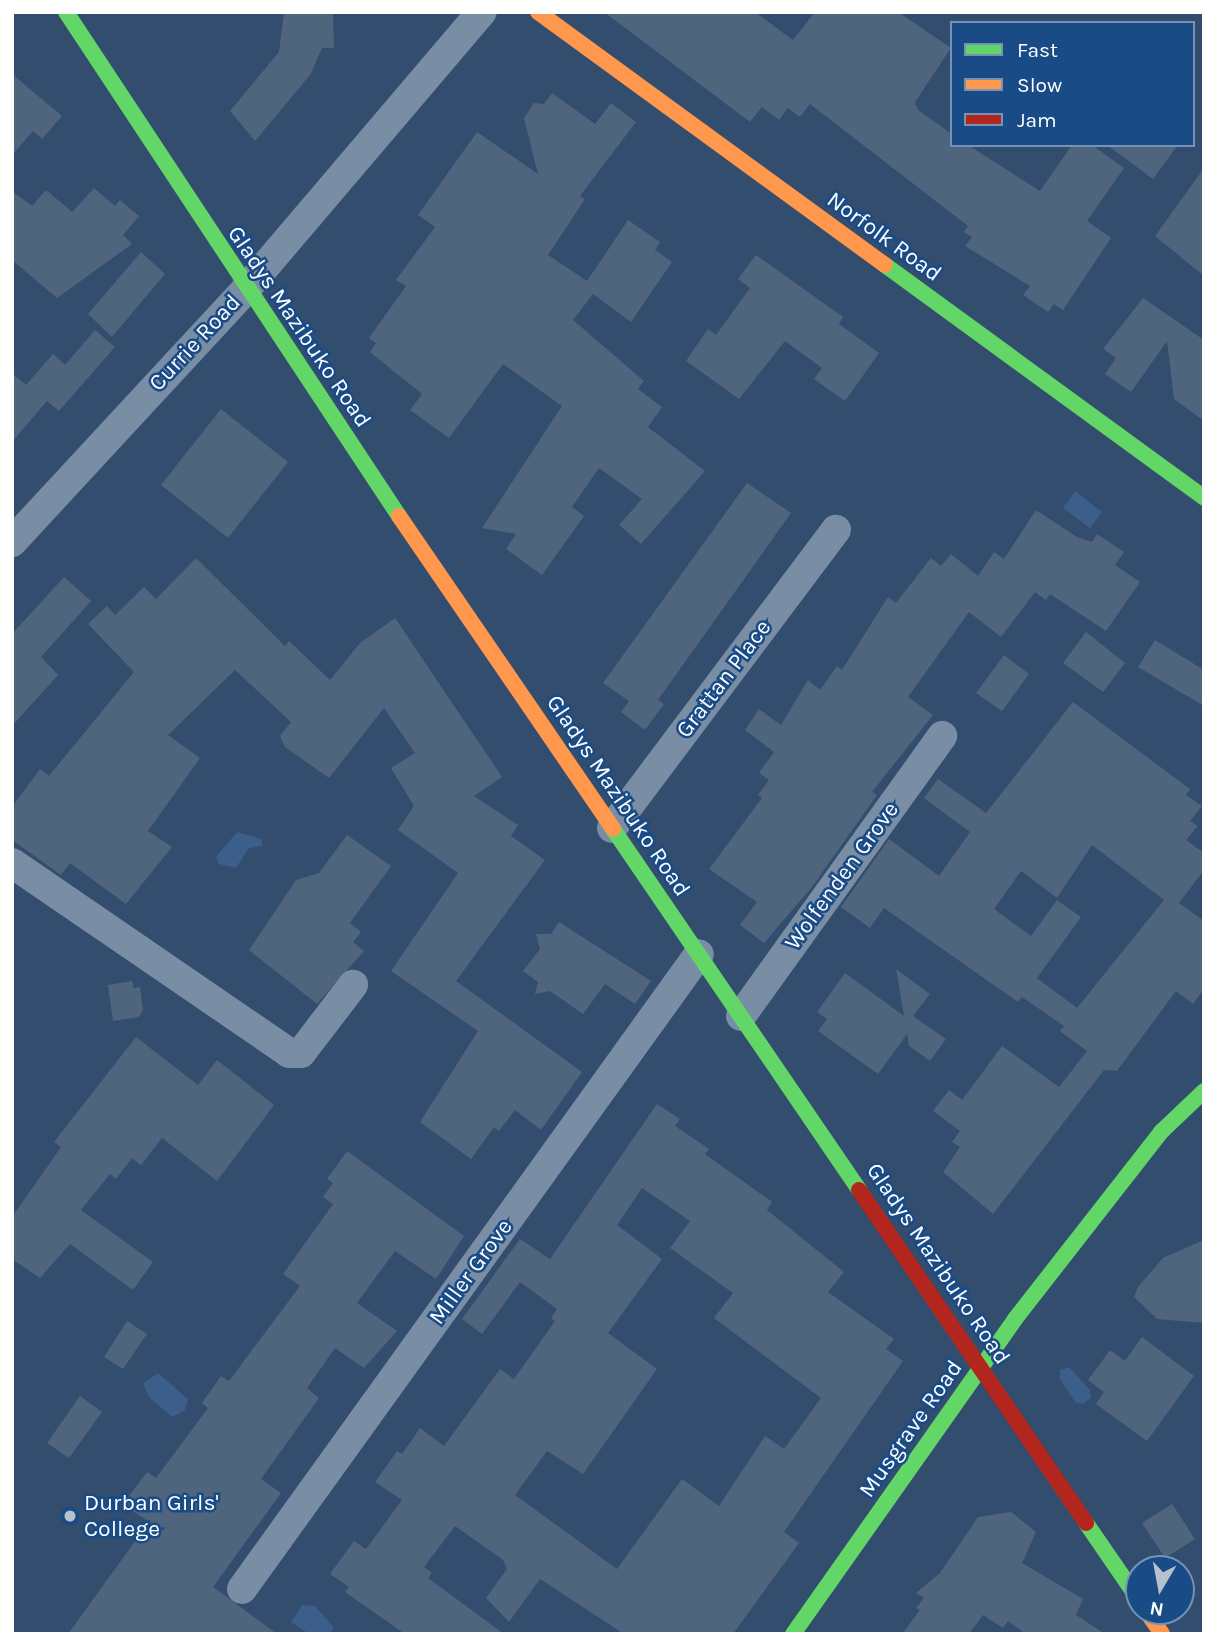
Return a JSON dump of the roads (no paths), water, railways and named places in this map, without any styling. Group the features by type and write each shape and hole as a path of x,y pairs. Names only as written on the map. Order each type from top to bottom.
{"street":[{"name":"Gladys Mazibuko Road","path":"66,12 245,290 1125,1580"},
{"name":"Currie Road","path":"12,542 245,290 482,12"},
{"name":"Norfolk Road","path":"538,12 1204,498"},
{"name":"Grattan Place","path":"612,828 836,530"},
{"name":"Wolfenden Grove","path":"741,1016 942,736"},
{"path":"12,863 289,1053 301,1053 353,985"},
{"name":"Miller Grove","path":"242,1589 699,954"},
{"name":"Musgrave Road","path":"793,1634 981,1369 1162,1131 1204,1091"}],"water":[{"path":"1075,491 1102,512 1090,528 1063,508"},
{"path":"237,832 262,839 262,846 249,848 236,868 219,864 216,857"},
{"path":"1069,1367 1090,1390 1091,1398 1083,1404 1075,1402 1060,1379 1060,1370"},
{"path":"158,1373 188,1399 185,1410 172,1417 149,1397 143,1383"},
{"path":"302,1605 315,1606 334,1628 330,1634 309,1634 291,1622"}],"place":[{"name":"Durban Girls' College","path":"70,1516"}]}
